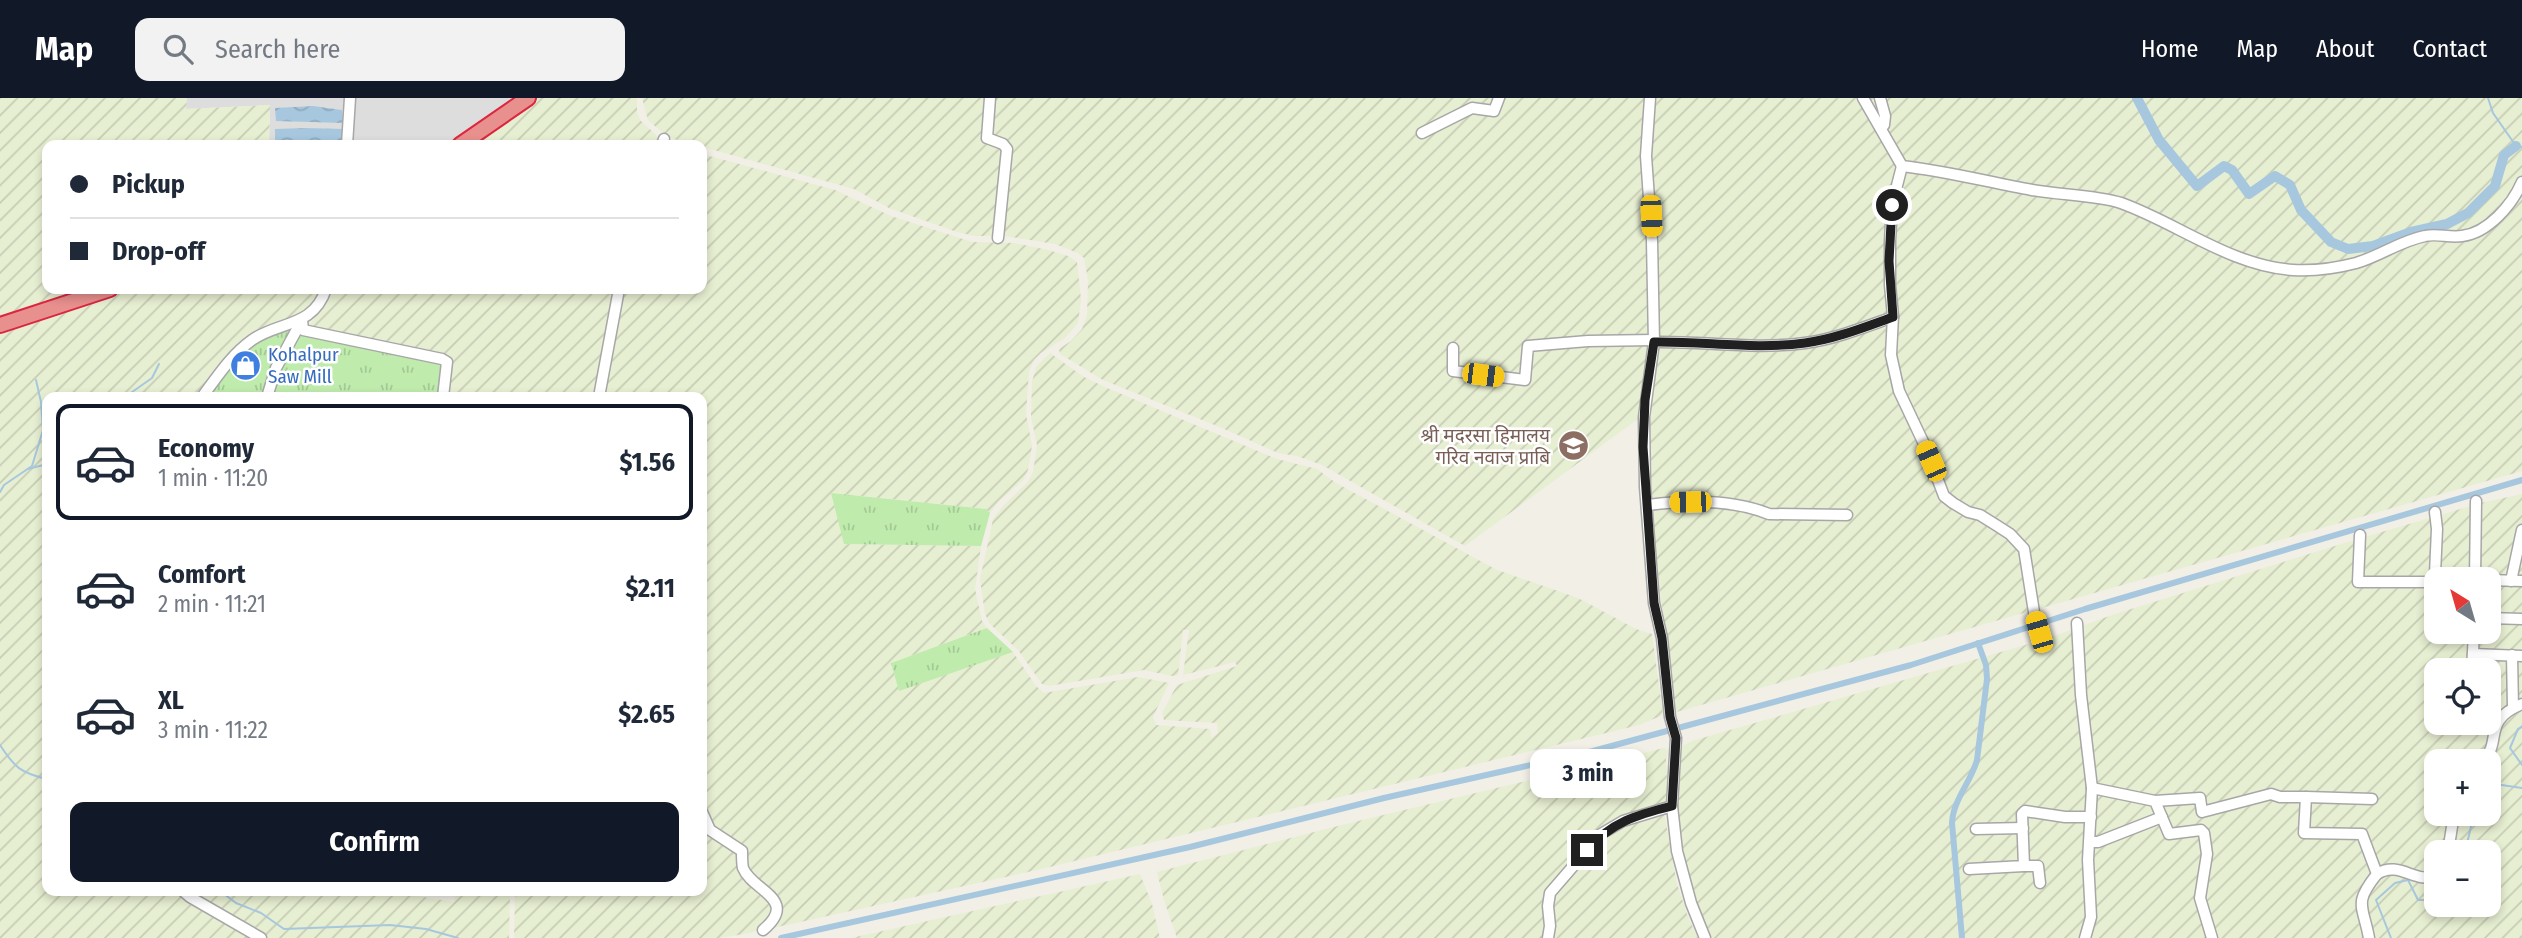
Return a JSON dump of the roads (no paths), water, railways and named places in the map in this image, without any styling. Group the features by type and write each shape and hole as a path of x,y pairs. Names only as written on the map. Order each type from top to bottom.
{"highway":[{"path":"467,140 528,98"},
{"path":"0,325 95,294"}],"street":[{"path":"347,140 350,98"},
{"path":"989,98 987,138 1003,144 1007,149 998,238"},
{"path":"1422,133 1472,108 1494,111 1499,98"},
{"path":"1650,98 1646,156 1653,241 1654,341 1644,417 1654,603 1662,638 1670,717 1676,738 1672,806 1682,874 1690,903 1705,938"},
{"path":"1863,98 1902,166 1892,205 1890,241 1893,317 1891,355 1899,391 1944,496 2010,534 2024,549 2040,634"},
{"path":"1880,98 1885,116 1881,128"},
{"path":"1902,166 1940,170 2031,190 2120,203 2197,240 2269,267 2294,270 2357,263 2411,239 2430,235 2470,235 2500,214 2515,196 2522,182"},
{"path":"269,392 276,368 302,320 324,294"},
{"path":"600,392 618,294"},
{"path":"1454,348 1453,371 1525,380 1528,346 1588,341 1750,346 1805,343 1823,340 1893,317"},
{"path":"205,392 226,365 254,338 302,320"},
{"path":"302,320 303,330 442,359 447,362 448,368 444,392"},
{"path":"2476,501 2476,567"},
{"path":"1648,505 1703,502 1769,514 1847,515"},
{"path":"2435,512 2436,567"},
{"path":"2517,581 2522,530"},
{"path":"2360,536 2358,582 2424,582"},
{"path":"2501,618 2522,619"},
{"path":"2077,623 2081,695 2092,788 2088,860 2091,917 2085,938"},
{"path":"2473,644 2473,658"},
{"path":"2473,654 2517,656 2517,706 2497,722 2491,749"},
{"path":"2092,788 2155,801 2200,798 2202,812 2271,794 2280,797 2372,799"},
{"path":"2306,797 2304,833 2362,834 2377,874"},
{"path":"2155,801 2169,834 2195,830 2204,833 2207,854 2200,898 2212,938"},
{"path":"1548,938 1550,893 1601,834 1623,821 1672,806"},
{"path":"2024,866 2022,814 2028,810 2065,817 2091,817"},
{"path":"2090,842 2098,842 2162,817"},
{"path":"707,823 710,830 742,851 743,869 772,897 776,916 763,930"},
{"path":"1976,830 2023,828"},
{"path":"1969,869 2038,866 2040,883"},
{"path":"2370,938 2361,911 2361,899 2377,874 2386,869 2395,869 2424,878"},
{"path":"188,896 261,938"}],"water":[{"path":"313,106 342,110 343,123 276,121 275,108"},
{"path":"275,129 344,129 345,140 275,140"}],"waterway":[{"path":"2137,98 2159,140 2197,186 2224,166 2232,170 2249,194 2275,176 2290,185 2301,210 2331,242 2348,249 2373,246 2411,232 2447,224 2468,213 2495,186 2504,155 2516,146"},
{"path":"2488,98 2493,113 2516,146 2522,147"},
{"path":"132,392 152,378 159,364"},
{"path":"36,380 42,416"},
{"path":"0,492 4,485 32,466 42,433"},
{"path":"28,469 42,465"},
{"path":"781,938 1190,847 1384,798 1593,751 1911,665 2085,609 2522,480"},
{"path":"1962,938 1952,823 1955,807 1977,760 1987,679 1986,665 1978,643"},
{"path":"2522,727 2518,729 2510,748 2522,765"},
{"path":"0,745 19,768 42,777"},
{"path":"2501,785 2522,788"},
{"path":"2468,840 2471,826"},
{"path":"2391,938 2376,900 2395,883 2408,880 2418,900 2424,900"},
{"path":"227,896 236,903 261,913 284,929 390,925 426,929 458,938"}],"place":[{"name":"Kohalpur Saw Mill","path":"245,365"},
{"name":"श्री मदरसा हिमालय गरिव नवाज प्राबि","path":"1573,446"}]}
